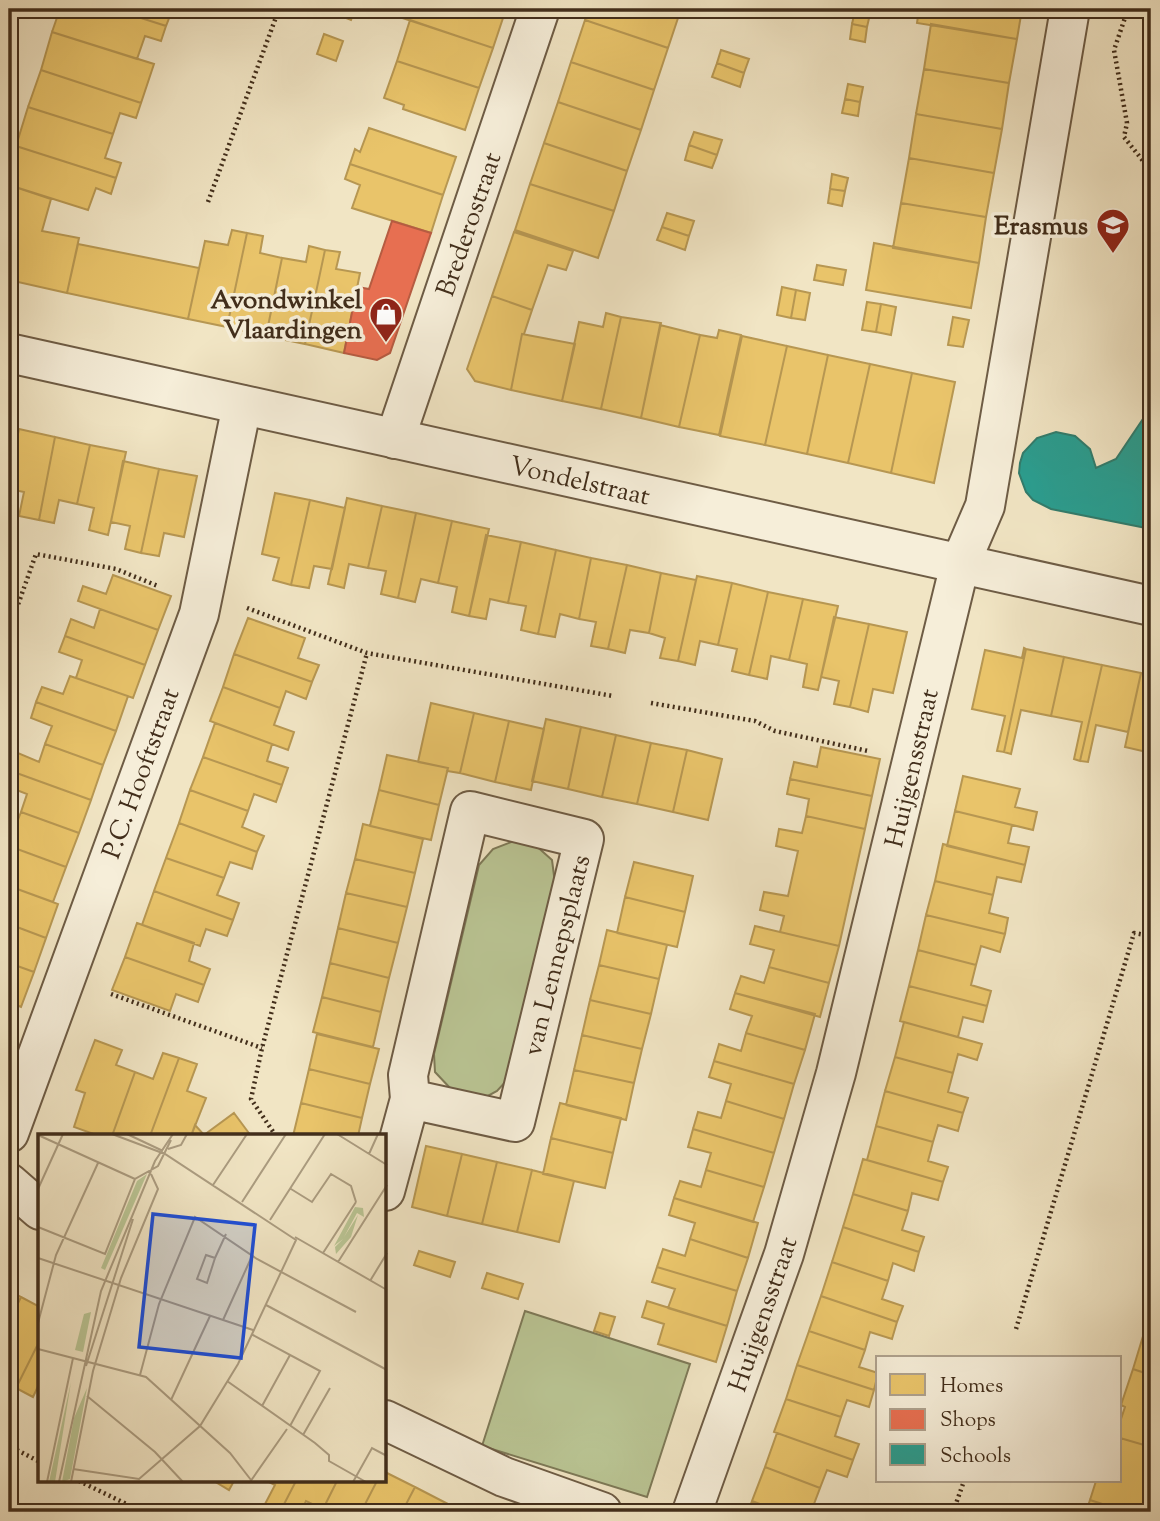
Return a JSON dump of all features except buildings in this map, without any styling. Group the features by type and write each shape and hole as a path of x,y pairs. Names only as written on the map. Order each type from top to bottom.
{"street":[{"name":"Brederostraat","path":"395,439 540,9"},
{"name":"Huijgensstraat","path":"692,1512 784,1254 836,1073 960,564 985,506 1070,9"},
{"name":"Vondelstraat","path":"9,353 1151,606"},
{"name":"P.C. Hooftstraat","path":"9,1133 203,598 242,405"},
{"name":"van Lennepsplaats","path":"387,1184 410,1099 408,1075 470,811 584,839 515,1122 410,1099"},
{"path":"9,1183 38,1208"},
{"path":"387,1421 503,1477 602,1512"}],"path":[{"path":"208,202 279,9"},
{"path":"1128,9 1114,50 1127,123 1124,137 1151,171"},
{"path":"9,630 36,554 116,569 368,653 613,696"},
{"path":"275,1134 251,1099 262,1048 368,653"},
{"path":"651,704 755,721 775,731 913,760"},
{"path":"1016,1329 1134,933 1151,936"},
{"path":"68,968 107,984 104,992 262,1048"},
{"path":"17,1450 38,1461"},
{"path":"81,1482 143,1512"},
{"path":"953,1512 964,1482"}],"green space":[{"path":"514,841 533,843 552,860 556,891 509,1078 497,1091 486,1097 451,1089 435,1072 434,1054 479,865 493,849"},
{"path":"525,1311 690,1364 647,1497 482,1446"}],"place":[{"name":"Erasmus","path":"1113,255"},
{"name":"Avondwinkel Vlaardingen","path":"386,344"}]}
